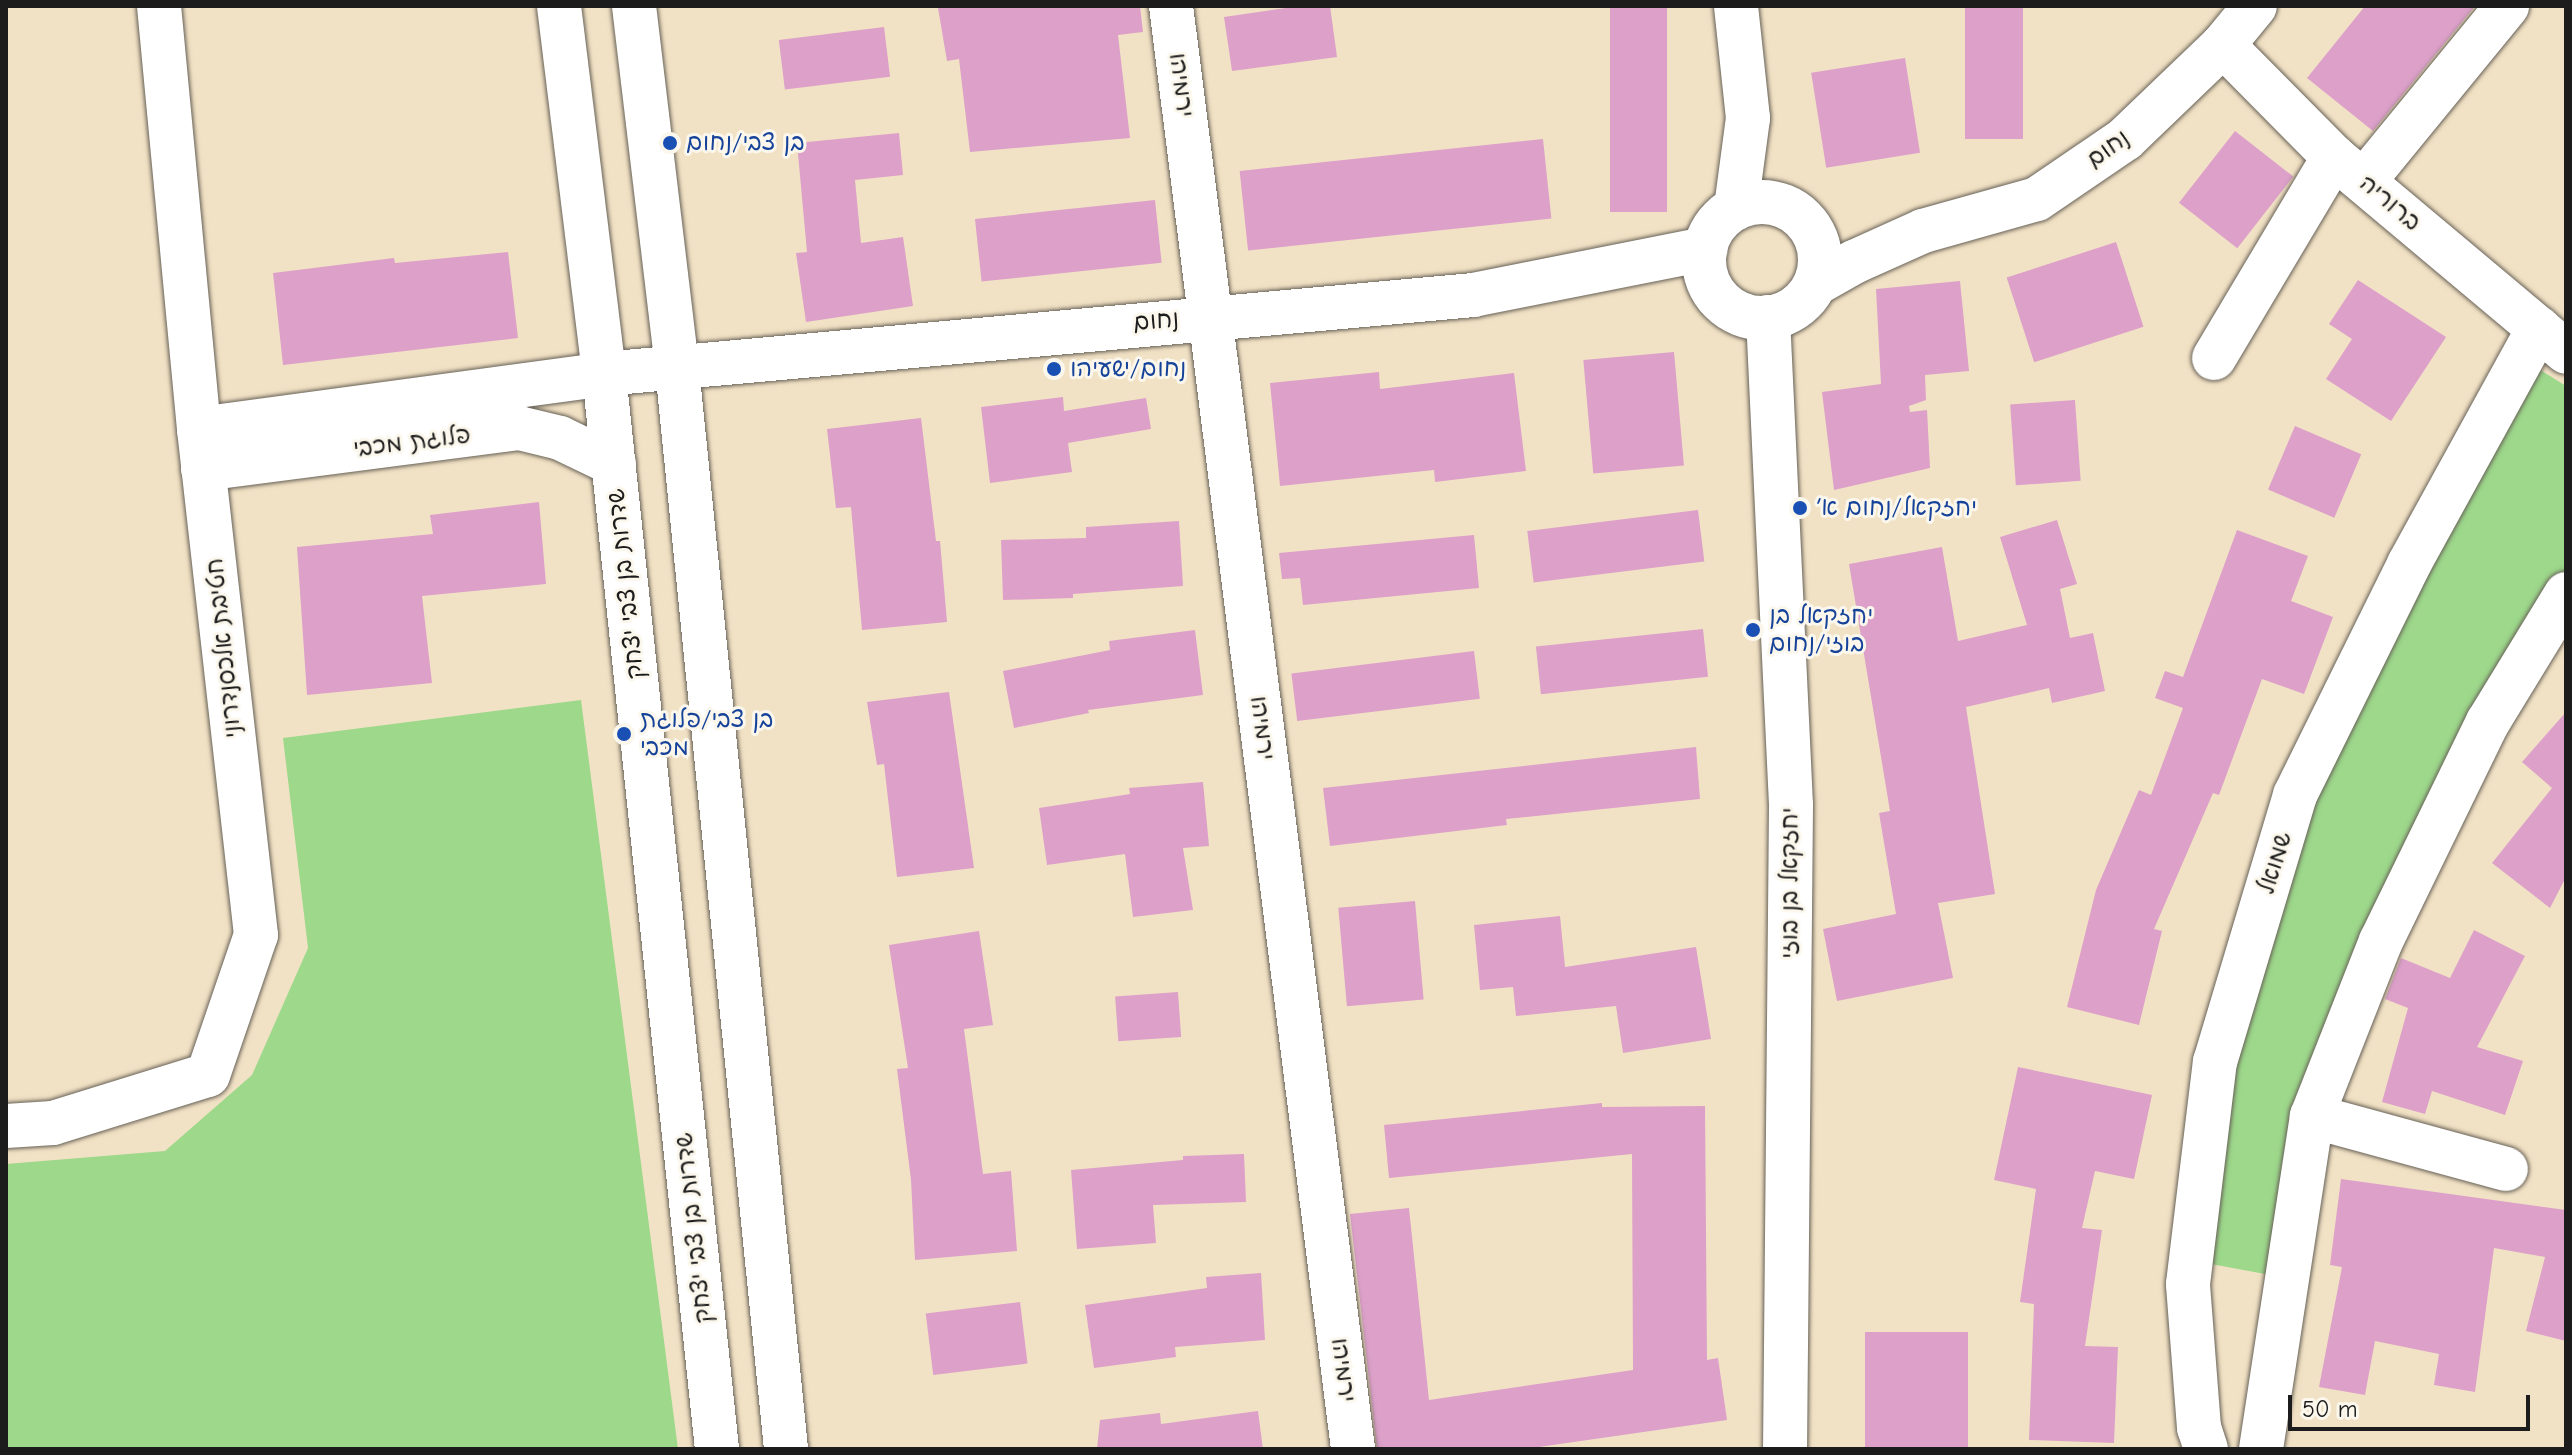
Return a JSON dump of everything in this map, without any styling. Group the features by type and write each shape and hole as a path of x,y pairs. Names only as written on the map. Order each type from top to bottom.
{"street":[{"name":"חטיבת אלכסנדרוני","path":"6,1126 53,1123 208,1075 256,935 201,449 159,6"},
{"name":"שדרות בן צבי יצחק","path":"559,6 614,464 717,1449"},
{"path":"634,6 677,368 786,1449"},
{"name":"ירמיהו","path":"1171,6 1353,1449"},
{"path":"1736,6 1748,118 1736,208"},
{"name":"נחום","path":"1815,284 1854,262 1923,231 2037,199 2125,139 2223,45 2255,6"},
{"path":"2214,358 2349,169 2507,6"},
{"name":"ברוריה","path":"2223,45 2349,169 2552,340"},
{"path":"1748,118 1800,220 1820,268 1815,284 1796,307 1768,317 1750,317 1719,299 1709,284 1705,249 1716,225 1736,208 1761,202 1800,220"},
{"name":"נחום","path":"1800,220 1923,231"},
{"name":"נחום","path":"604,374 1210,316 1473,295 1705,249"},
{"name":"יחזקאל בן בוזי","path":"1768,317 1791,805 1785,1449"},
{"name":"שמואל","path":"2206,1449 2199,1428 2188,1284 2215,1062 2295,795 2409,564 2552,340"},
{"name":"פלוגת מכבי","path":"201,449 604,374"},
{"name":"פלוגת מכבי","path":"201,449 519,428 560,438 614,464"},
{"path":"2261,1449 2312,1116 2381,941 2488,722 2566,594"},
{"path":"2312,1116 2506,1169"}],"green space":[{"path":"2534,366 2566,386 2566,570 2506,670 2316,1074 2276,1276 2200,1262 2214,1144 2291,828"},
{"path":"581,700 678,1449 6,1449 6,1164 165,1151 252,1075 308,948 283,738"}],"building":[{"path":"1140,6 1143,32 1118,35 1130,138 970,152 959,59 947,61 938,8"},
{"path":"1300,6 1330,6 1337,57 1232,71 1224,17"},
{"path":"1610,6 1667,6 1667,212 1610,212"},
{"path":"1965,6 2023,6 2023,139 1965,139"},
{"path":"2365,6 2475,6 2373,131 2307,78"},
{"path":"884,27 890,77 785,90 779,40"},
{"path":"1905,58 1920,153 1826,168 1811,73"},
{"path":"2235,131 2293,177 2237,248 2179,203"},
{"path":"899,133 903,175 855,180 861,243 903,237 913,306 806,322 796,253 807,252 797,143"},
{"path":"1543,139 1551,219 1248,250 1240,171"},
{"path":"1155,200 1162,263 982,282 975,219"},
{"path":"2116,242 2144,327 2034,362 2007,278"},
{"path":"508,252 518,338 283,365 273,273 394,258 395,263"},
{"path":"2358,280 2446,337 2391,421 2326,379 2352,339 2329,324"},
{"path":"1960,281 1969,371 1925,375 1926,400 1909,406 1910,412 1927,410 1930,468 1834,490 1822,392 1881,384 1876,289"},
{"path":"1674,352 1684,466 1593,473 1583,360"},
{"path":"1379,372 1380,389 1514,373 1526,471 1435,482 1434,470 1280,486 1270,383"},
{"path":"1063,397 1064,411 1146,398 1151,429 1068,443 1072,472 990,483 981,407"},
{"path":"2075,400 2081,481 2016,485 2010,405"},
{"path":"921,418 936,541 940,541 947,622 862,630 851,507 836,508 827,429"},
{"path":"2295,426 2361,454 2334,518 2268,490"},
{"path":"539,502 546,584 422,596 432,683 307,695 297,547 433,534 430,515"},
{"path":"1698,510 1704,562 1534,583 1527,531"},
{"path":"2057,520 2077,584 2060,589 2070,638 2093,633 2105,691 2052,703 2049,688 1966,707 1995,894 1938,903 1953,978 1837,1001 1823,929 1896,914 1879,813 1890,811 1849,564 1942,547 1958,641 2027,625 2000,537"},
{"path":"1179,521 1183,586 1073,594 1073,598 1003,600 1001,540 1086,538 1086,527"},
{"path":"2237,530 2308,556 2291,601 2333,617 2304,694 2262,679 2219,795 2213,793 2154,929 2162,931 2139,1025 2067,1007 2096,890 2139,790 2151,795 2183,708 2155,698 2165,671 2183,677"},
{"path":"1474,535 1479,588 1303,605 1300,578 1282,579 1279,553"},
{"path":"1703,629 1708,677 1541,694 1536,647"},
{"path":"1195,630 1203,695 1088,710 1089,713 1014,728 1003,671 1110,650 1109,641"},
{"path":"1474,651 1480,699 1297,721 1291,673"},
{"path":"949,692 974,868 897,877 884,764 877,765 867,702"},
{"path":"2566,712 2566,877 2550,908 2492,863 2552,788 2522,762"},
{"path":"1696,747 1700,799 1506,819 1507,825 1330,846 1323,788"},
{"path":"1203,782 1209,846 1183,848 1193,910 1133,917 1125,854 1047,865 1039,808 1130,794 1129,788"},
{"path":"1415,901 1424,1000 1347,1006 1338,908"},
{"path":"1560,916 1565,967 1696,947 1711,1039 1623,1053 1616,1006 1516,1016 1513,987 1480,990 1474,925"},
{"path":"2474,930 2525,956 2477,1047 2523,1061 2505,1115 2432,1091 2425,1114 2382,1102 2408,1008 2385,999 2401,958 2450,978"},
{"path":"979,931 993,1025 964,1029 983,1174 1011,1171 1017,1251 915,1260 911,1180 897,1069 908,1068 889,945"},
{"path":"1178,992 1181,1037 1118,1041 1115,996"},
{"path":"2018,1067 2152,1095 2134,1179 2095,1171 2082,1228 2102,1230 2085,1346 2118,1347 2114,1443 2029,1440 2034,1304 2020,1302 2036,1189 1994,1180"},
{"path":"1602,1103 1602,1107 1705,1106 1707,1360 1718,1358 1727,1420 1525,1449 1377,1449 1350,1214 1409,1208 1429,1400 1633,1370 1632,1154 1389,1178 1384,1125"},
{"path":"1244,1154 1246,1202 1153,1205 1156,1243 1077,1249 1071,1170 1183,1160 1183,1156"},
{"path":"2341,1179 2566,1210 2566,1341 2526,1331 2545,1257 2494,1248 2475,1392 2434,1385 2439,1354 2375,1341 2365,1395 2319,1387 2342,1267 2330,1265"},
{"path":"1261,1273 1265,1340 1175,1347 1176,1357 1094,1368 1085,1305 1207,1288 1206,1277"},
{"path":"1020,1302 1028,1364 933,1375 926,1314"},
{"path":"1865,1332 1968,1332 1968,1449 1865,1449"},
{"path":"1258,1411 1263,1449 1097,1449 1100,1420 1160,1413 1161,1424"}],"place":[{"name":"בן צבי/נחום","path":"670,143"},
{"name":"נחום/ישעיהו","path":"1054,369"},
{"name":"יחזקאל/נחום א׳","path":"1800,508"},
{"name":"יחזקאל בן בוזי/נחום","path":"1753,630"},
{"name":"בן צבי/פלוגת מכבי","path":"624,734"}]}
